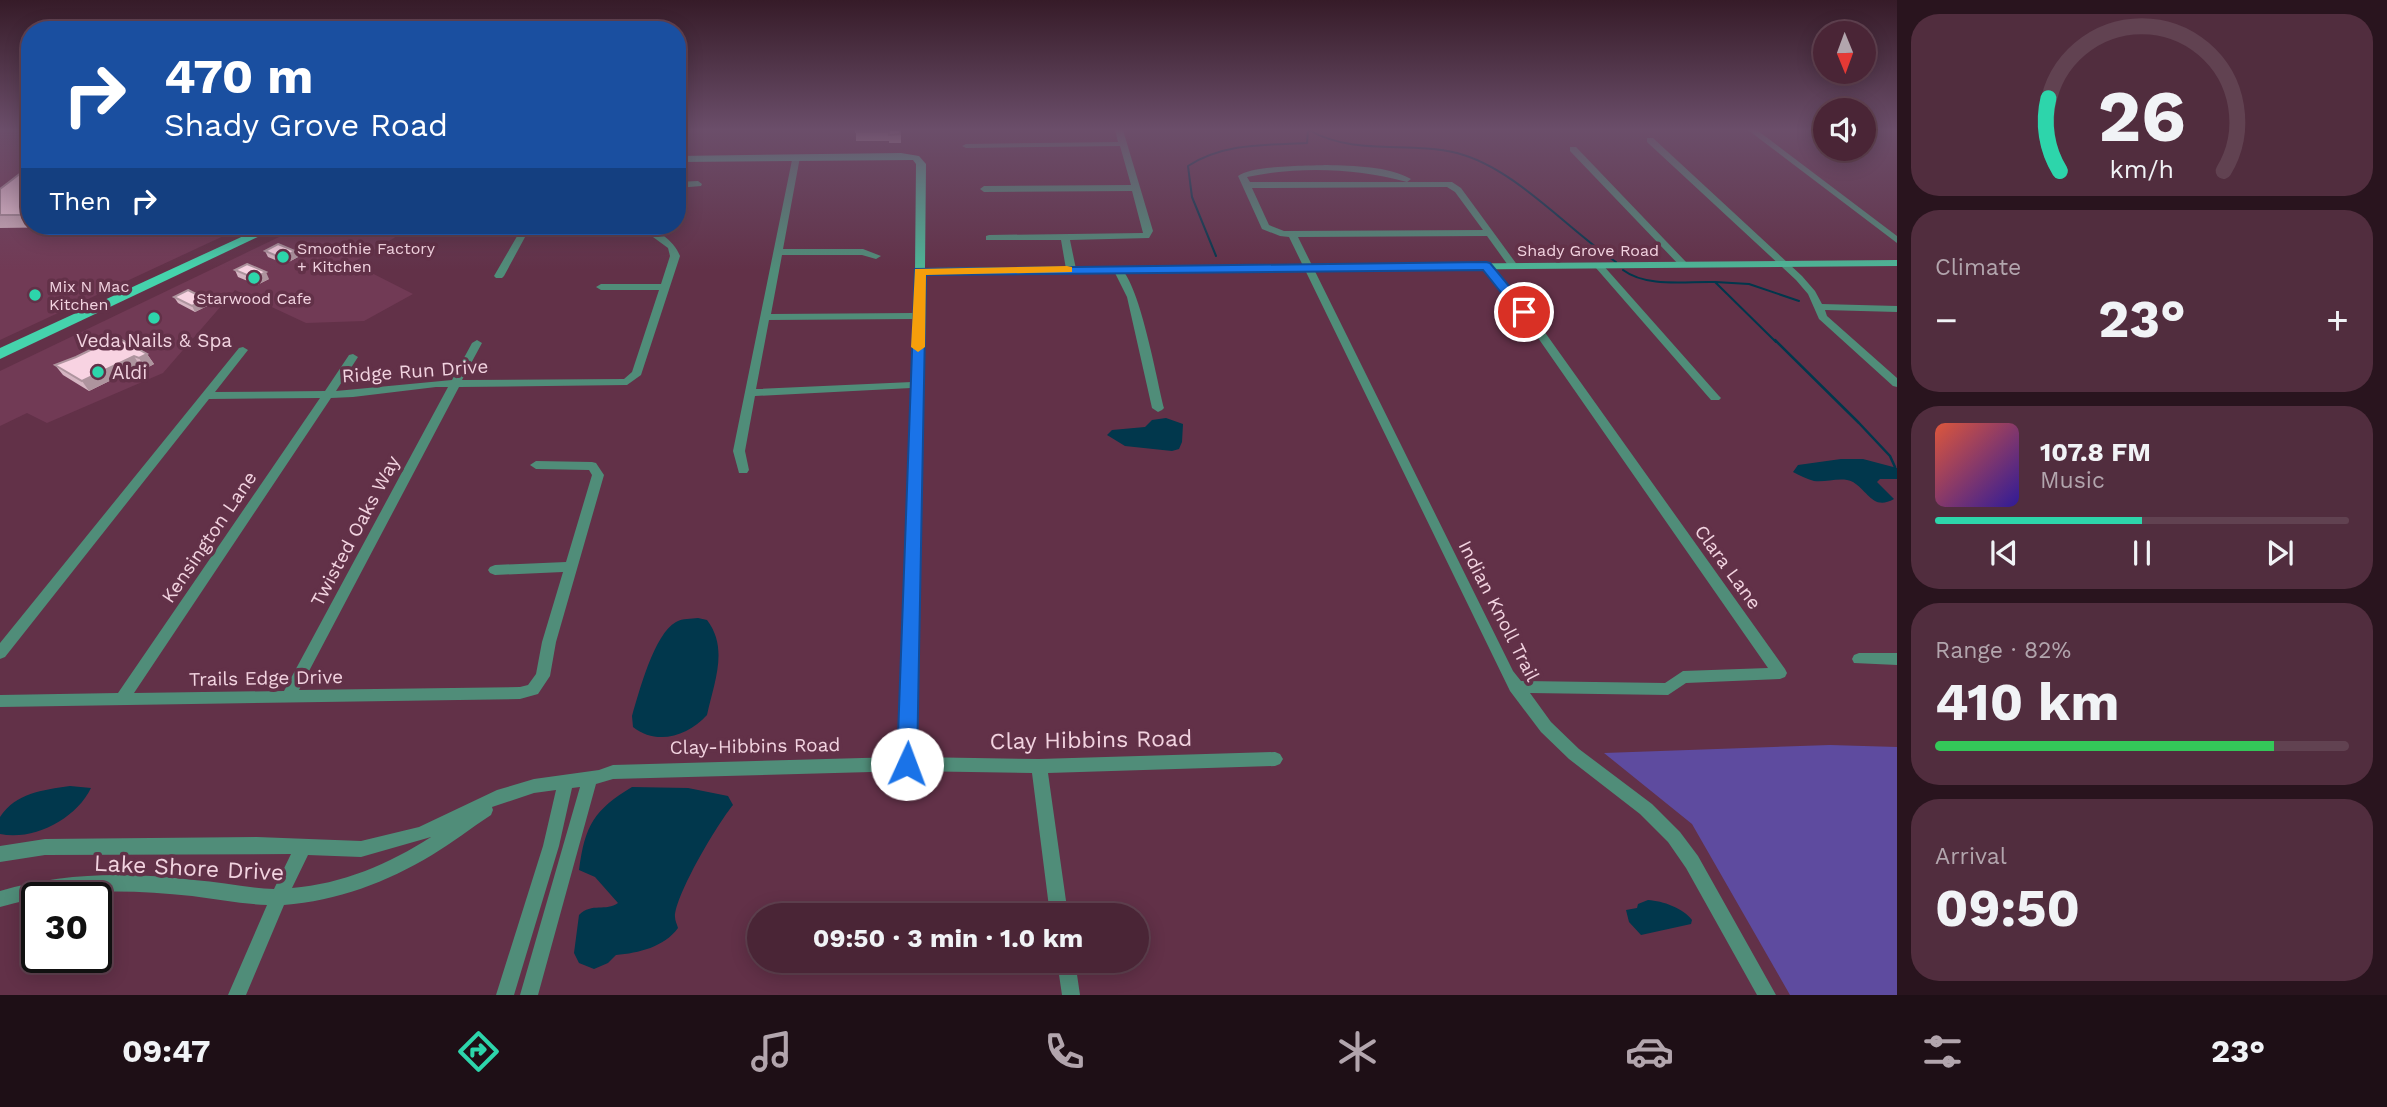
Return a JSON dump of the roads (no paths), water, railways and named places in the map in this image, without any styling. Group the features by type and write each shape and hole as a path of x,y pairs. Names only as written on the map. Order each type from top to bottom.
{"main road":[{"path":"0,354 256,235"}],"street":[{"path":"743,470 739,451 792,176"},
{"path":"907,764 920,271 919,176"},
{"path":"989,239 1146,236 1148,231 1132,176"},
{"path":"1242,176 1265,227 1278,233 1489,233"},
{"path":"1393,176 1418,183"},
{"path":"1599,176 1684,265"},
{"path":"1689,176 1808,287 1823,317 1897,384"},
{"path":"1813,176 1897,240"},
{"path":"686,185 698,184"},
{"path":"1247,185 1449,184 1455,187 1513,266"},
{"path":"984,188 1135,188"},
{"path":"1292,234 1308,268"},
{"path":"499,276 522,235"},
{"path":"601,288 666,287 673,265 672,247 655,235"},
{"path":"1065,238 1071,270"},
{"path":"777,252 863,252 876,257"},
{"name":"Shady Grove Road","path":"920,271 1897,263"},
{"name":"Clara Lane","path":"1486,266 1540,333 1780,673 1684,677 1668,689 1515,687"},
{"path":"1599,266 1715,398"},
{"name":"Indian Knoll Trail","path":"1308,268 1515,687 1546,727 1574,754 1646,808 1674,837 1692,862 1767,995"},
{"path":"1118,269 1132,297 1158,408"},
{"name":"Ridge Run Drive","path":"206,396 327,395 456,384 627,382 637,373 666,287"},
{"path":"1817,307 1897,309"},
{"path":"765,317 919,316"},
{"name":"Twisted Oaks Way","path":"288,697 477,343"},
{"path":"0,653 243,350"},
{"name":"Kensington Lane","path":"122,699 354,357"},
{"path":"750,393 809,393 868,385 917,385"},
{"path":"495,569 571,567 598,475 596,467 584,464 537,465"},
{"name":"Trails Edge Drive","path":"0,701 520,693 533,690 543,676 549,642 571,567"},
{"path":"1859,659 1897,659"},
{"name":"Clay Hibbins Road","path":"907,764 1039,766 1275,759"},
{"name":"Clay-Hibbins Road","path":"590,778 630,770 907,764"},
{"path":"1039,766 1057,903"},
{"path":"529,995 590,778"},
{"name":"Lake Shore Drive","path":"0,854 45,847 230,844 347,850 391,844 436,828 497,797 590,778"},
{"path":"505,995 551,846 566,781"},
{"name":"Lake Shore Drive","path":"0,899 51,887 179,886 249,897 278,898 336,889 394,868 519,792"},
{"path":"237,995 278,898 303,848"},
{"path":"1068,973 1071,995"}],"water":[{"path":"1166,418 1183,424 1179,449 1172,451 1125,446 1107,435 1112,430 1145,427 1152,420"},
{"path":"1863,459 1897,468 1897,479 1880,479 1877,482 1894,499 1881,503 1848,480 1814,481 1793,472 1798,465"},
{"path":"698,618 707,620 714,631 719,654 707,715 691,728 672,736 642,733 633,727 632,716 654,651 668,628 676,622"},
{"path":"70,786 91,788 65,818 40,831 0,834 0,817 14,803 40,791"},
{"path":"632,787 688,788 728,796 733,805 689,877 677,907 675,917 678,928 658,944 642,951 616,955 608,963 594,969 579,963 574,953 579,915 589,909 618,903 595,877 579,870 581,854 588,830 600,812"},
{"path":"1648,900 1678,909 1692,920 1691,924 1641,935 1629,922 1626,910 1637,908 1638,904"}],"waterway":[{"path":"1189,176 1192,197 1216,256"},
{"path":"1506,176 1616,262"},
{"path":"1623,270 1633,276 1655,281 1715,282"},
{"path":"1715,282 1749,284 1799,301"},
{"path":"1715,282 1776,342"},
{"path":"1775,340 1859,423 1890,456 1895,467"}],"place":[{"name":"Smoothie Factory + Kitchen","path":"283,257"},
{"name":"Starwood Cafe","path":"254,278"},
{"name":"Mix N Mac Kitchen","path":"35,295"},
{"name":"Veda Nails & Spa","path":"154,318"},
{"name":"Aldi","path":"98,372"}]}
